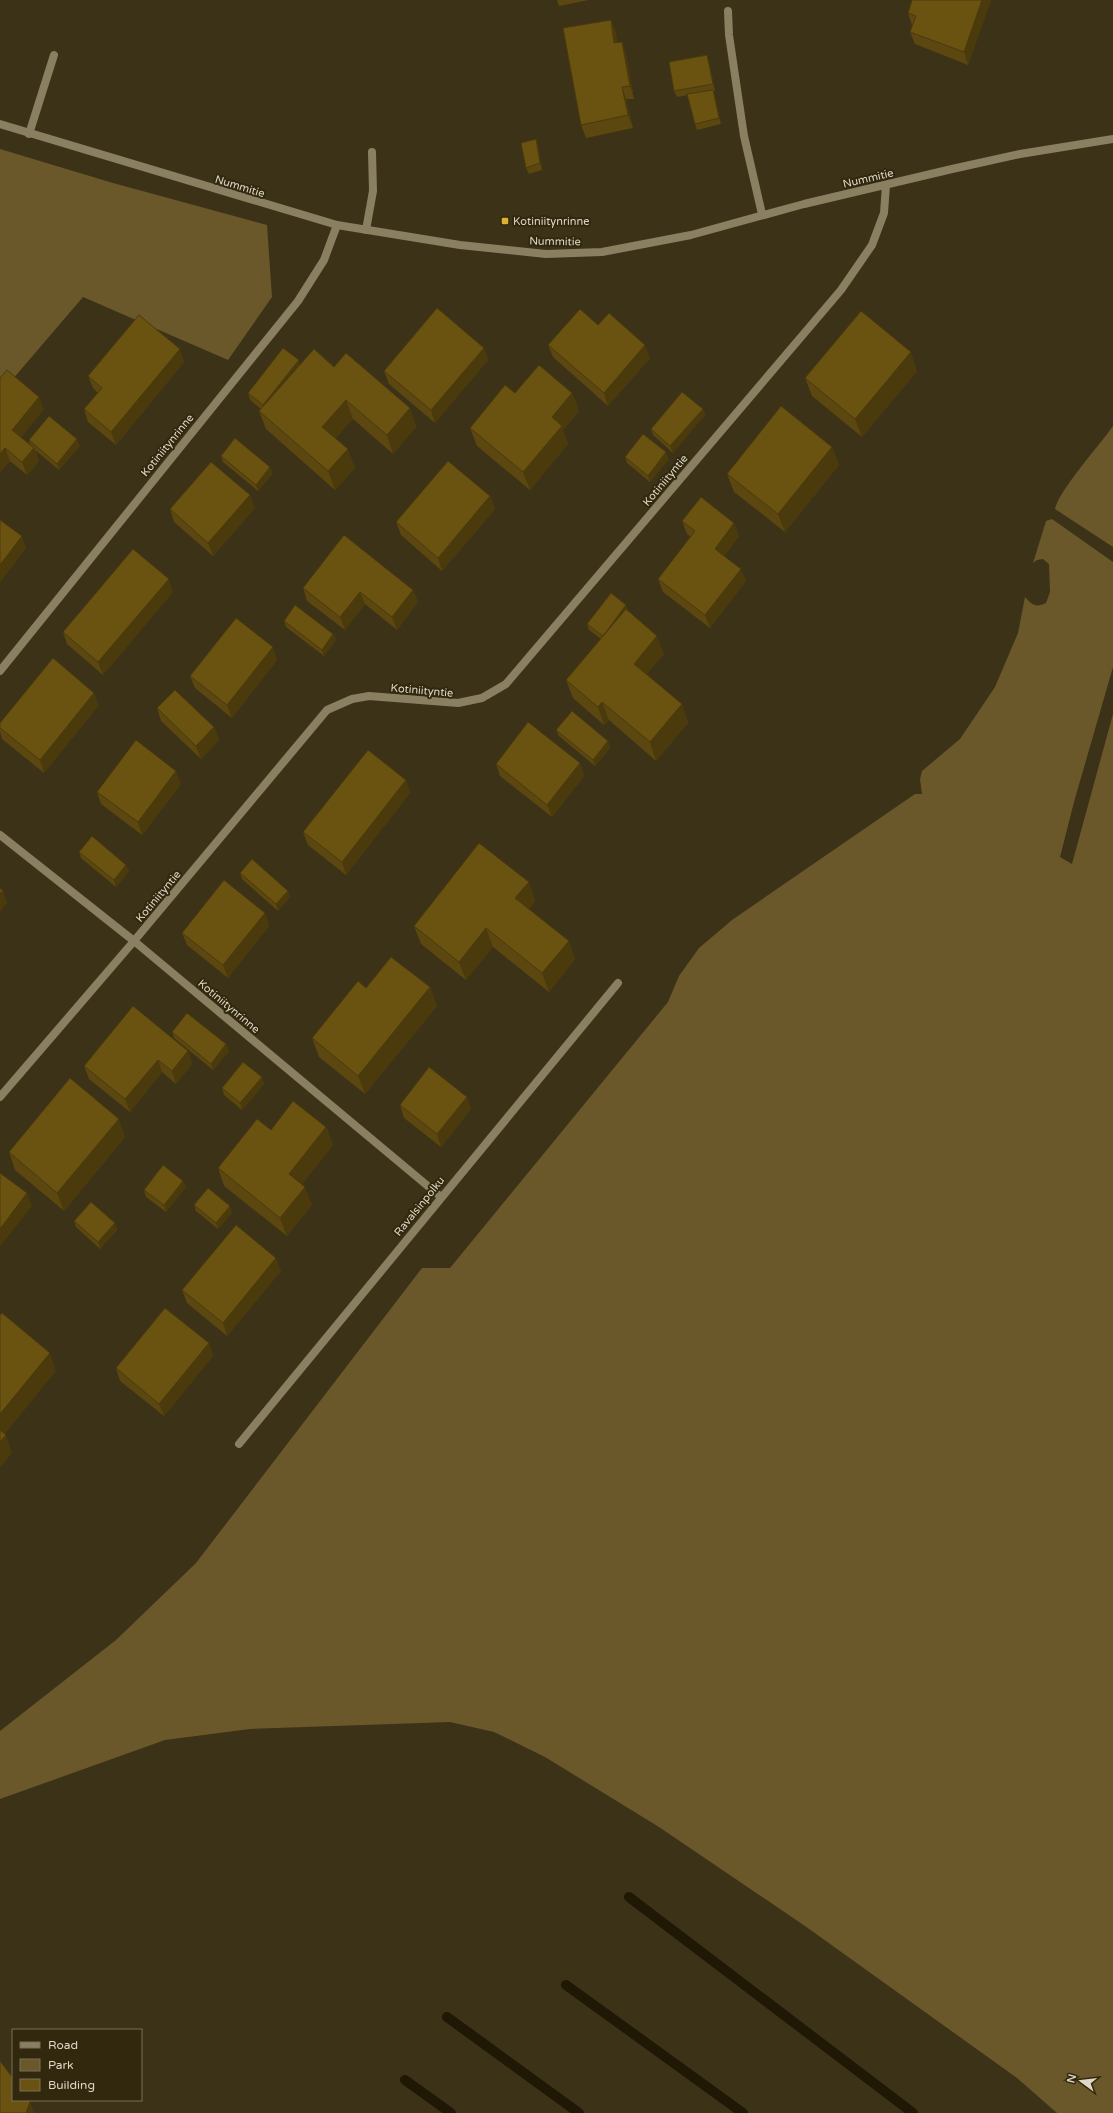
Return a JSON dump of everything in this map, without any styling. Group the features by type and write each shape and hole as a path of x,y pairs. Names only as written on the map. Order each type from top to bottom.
{"street":[{"path":"728,11 729,35 744,136 762,214"},
{"path":"30,134 54,55"},
{"name":"Nummitie","path":"0,124 337,225 460,245 546,254 602,252 691,235 762,214 1020,154 1113,139"},
{"path":"366,230 373,191 372,152"},
{"name":"Kotiniityntie","path":"0,1097 134,941 327,710 352,699 369,696 458,704 482,698 506,684 841,290 872,245 884,213 886,185"},
{"name":"Kotiniitynrinne","path":"0,671 298,301 324,260 337,225"},
{"name":"Kotiniitynrinne","path":"0,835 134,941 441,1197"},
{"name":"Ravalsinpolku","path":"239,1444 618,983"}],"green space":[{"path":"0,149 113,183 267,225 272,297 228,360 83,297 0,394"},
{"path":"1113,426 1113,547 1055,509 1058,501 1072,479"},
{"path":"1052,519 1113,562 1113,667 1074,802 1060,857 1072,864 1113,714 1113,2113 1057,2113 1017,2078 805,1926 659,1827 545,1757 494,1732 450,1722 250,1729 165,1740 0,1799 0,1731 116,1640 196,1563 422,1268 450,1268 668,1002 679,976 699,948 732,920 915,794 922,794 920,779 922,771 960,739 995,687 1018,633 1025,597 1034,605 1046,603 1050,592 1049,564 1043,559 1037,560 1033,563 1046,521"}],"building":[{"path":"912,0 982,0 964,52 910,32 916,16 908,13"},
{"path":"611,20 614,43 622,42 630,86 622,87 628,115 581,125 563,28"},
{"path":"707,55 713,84 674,91 669,62"},
{"path":"713,90 719,118 695,124 687,94"},
{"path":"536,139 540,163 526,168 521,143"},
{"path":"437,308 484,348 431,410 384,371"},
{"path":"580,309 598,325 609,313 645,345 604,393 548,345"},
{"path":"861,311 911,352 855,419 805,378"},
{"path":"139,315 180,349 111,432 84,409 102,388 88,376"},
{"path":"283,348 299,360 263,405 248,393"},
{"path":"314,349 334,367 346,353 410,408 387,435 346,400 322,427 348,449 328,471 259,411"},
{"path":"539,365 572,393 552,417 562,426 523,472 470,428 505,385 515,393"},
{"path":"7,370 39,397 12,430 34,448 22,462 5,448 0,454 0,378"},
{"path":"682,392 703,409 670,446 651,429"},
{"path":"781,406 832,447 778,514 727,474"},
{"path":"49,416 77,439 57,464 29,440"},
{"path":"643,434 666,452 648,476 625,457"},
{"path":"235,438 270,467 256,485 221,456"},
{"path":"448,461 490,496 438,558 396,522"},
{"path":"211,462 250,495 208,543 170,509"},
{"path":"701,497 734,523 715,549 741,569 705,615 658,579 695,531 682,521"},
{"path":"0,520 22,536 0,565"},
{"path":"344,535 413,590 392,617 360,592 340,617 303,588"},
{"path":"133,549 169,579 98,662 63,632"},
{"path":"611,593 626,605 603,636 587,624"},
{"path":"295,605 333,634 322,650 284,621"},
{"path":"626,609 657,636 634,664 682,704 650,742 602,702 598,707 566,680"},
{"path":"236,618 273,647 227,705 190,676"},
{"path":"53,658 94,693 40,760 0,728 0,723"},
{"path":"175,690 214,727 196,746 157,708"},
{"path":"572,711 608,741 593,760 556,730"},
{"path":"528,722 580,763 547,805 496,764"},
{"path":"136,740 176,771 138,822 97,792"},
{"path":"368,750 406,780 342,862 303,832"},
{"path":"92,836 126,865 114,880 79,852"},
{"path":"479,843 529,882 515,898 569,941 542,973 486,928 459,962 414,926"},
{"path":"252,859 288,891 276,904 240,873"},
{"path":"224,880 265,913 223,965 182,933"},
{"path":"391,957 430,987 358,1076 312,1038 358,981 366,988"},
{"path":"133,1006 188,1051 172,1071 158,1060 125,1099 84,1066"},
{"path":"187,1013 226,1044 211,1064 172,1032"},
{"path":"243,1062 262,1077 240,1103 222,1088"},
{"path":"429,1067 467,1097 437,1134 400,1105"},
{"path":"70,1078 119,1119 57,1193 9,1152"},
{"path":"293,1101 326,1127 289,1174 305,1187 280,1218 218,1168 257,1119 271,1130"},
{"path":"163,1165 183,1181 164,1205 144,1190"},
{"path":"0,1173 27,1193 0,1229"},
{"path":"208,1188 230,1206 216,1223 194,1205"},
{"path":"91,1202 115,1223 98,1242 74,1221"},
{"path":"236,1225 276,1258 223,1323 182,1290"},
{"path":"165,1308 209,1343 159,1404 116,1368"},
{"path":"2,1313 50,1353 0,1414 0,1315"},
{"path":"0,1430 6,1435 0,1442"},
{"path":"0,2061 12,2077 12,2101 30,2102 26,2113 0,2113"}],"waterway":[{"path":"629,1897 913,2113"},
{"path":"566,1985 743,2113"},
{"path":"447,2017 579,2113"},
{"path":"405,2080 451,2113"}],"place":[{"name":"Kotiniitynrinne","path":"505,221"}]}
